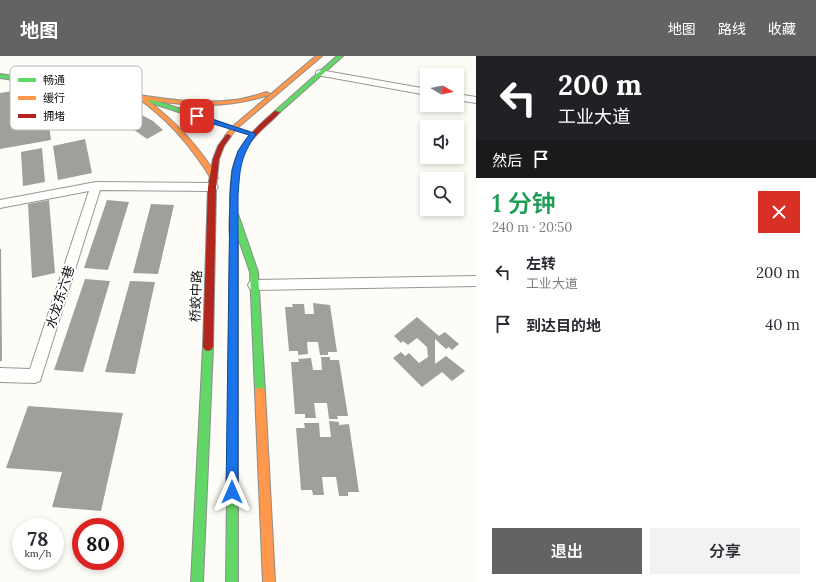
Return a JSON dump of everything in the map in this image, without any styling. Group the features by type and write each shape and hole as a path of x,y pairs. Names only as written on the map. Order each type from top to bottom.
{"main road":[{"name":"桥蛟中路","path":"197,582 210,291 213,182 216,159 221,146 234,128 319,56"},
{"path":"232,582 233,291 236,170 241,151 253,134 340,56"},
{"path":"0,76 10,78"},
{"path":"142,97 194,103 237,103 258,98 279,89"},
{"path":"142,98 253,134"},
{"path":"142,99 181,130 202,156 213,182"},
{"path":"234,214 254,272 269,582"}],"street":[{"path":"320,73 420,91"},
{"path":"464,98 476,100"},
{"path":"0,204 96,186 213,182"},
{"name":"水龙东六巷","path":"0,375 35,376 96,186"},
{"path":"255,285 476,281"}],"building":[{"path":"10,91 10,130 50,130 51,140 0,149 0,93"},
{"path":"142,115 153,121 163,130 147,139 134,130 142,130"},
{"path":"85,139 92,173 58,180 53,146"},
{"path":"42,148 45,182 23,186 21,152"},
{"path":"49,200 55,273 32,278 28,204"},
{"path":"107,200 129,202 108,270 84,268"},
{"path":"151,204 174,205 158,274 133,273"},
{"path":"1,249 2,361 0,361"},
{"path":"85,279 110,281 83,372 54,370"},
{"path":"130,281 155,282 135,374 105,372"},
{"path":"313,303 330,305 337,352 328,352 328,355 320,355 318,342 307,342 308,354 298,355 298,351 289,351 285,307 293,307 292,304 304,304 305,314 314,314"},
{"path":"417,317 439,336 445,332 459,344 452,350 449,347 446,349 435,339 435,364 446,356 465,371 452,381 442,372 422,387 393,358 401,352 405,356 409,353 419,363 428,357 427,347 417,338 408,345 403,341 401,343 394,336"},
{"path":"321,357 330,357 330,360 339,360 348,416 337,416 338,419 329,419 327,403 314,403 316,418 305,418 305,414 295,414 291,362 299,362 298,359 311,358 313,370 322,370"},
{"path":"28,406 123,413 101,511 52,507 62,472 6,468"},
{"path":"329,421 339,422 339,425 349,424 359,492 348,492 348,496 339,496 336,477 322,477 324,495 313,495 312,490 301,490 296,428 305,428 304,423 319,423 320,437 331,437"}],"traffic: fast":[{"path":"277,112 340,56"},
{"path":"0,76 10,78"},
{"path":"142,98 253,134"},
{"path":"234,214 254,272 260,392"},
{"path":"232,582 234,238"},
{"path":"197,582 208,347"}],"traffic: slow":[{"path":"228,136 234,128 319,56"},
{"path":"142,97 188,103 220,104 251,99 267,94"},
{"path":"142,99 164,116 183,134 199,154 214,178"},
{"path":"260,392 269,582"}],"traffic: jam":[{"path":"234,238 234,193 238,159 249,139 277,112"},
{"path":"208,347 212,187 216,159 221,146 228,136"}],"route":[{"path":"197,116 253,134 241,151 236,170 234,196 232,492"}]}
